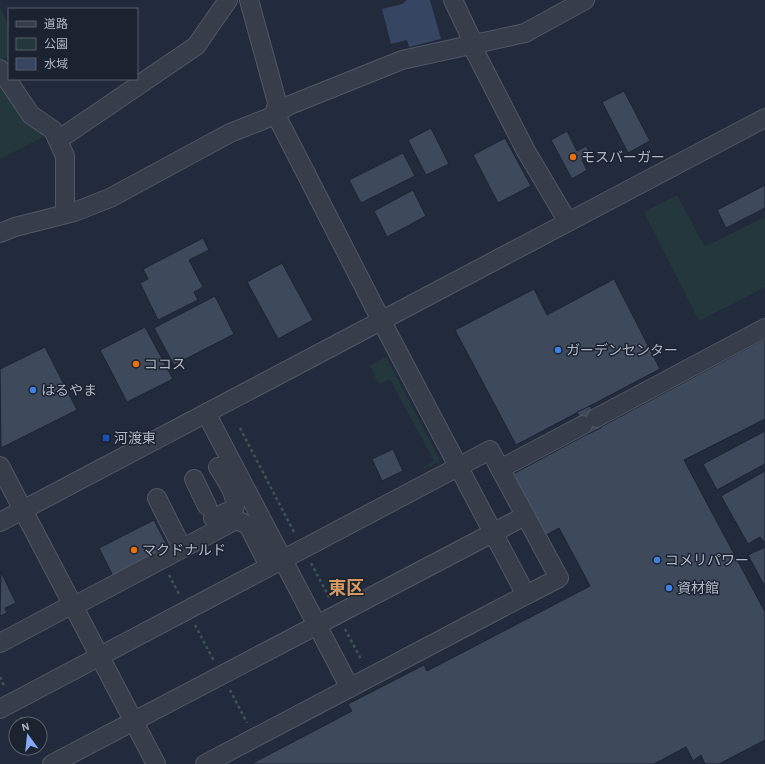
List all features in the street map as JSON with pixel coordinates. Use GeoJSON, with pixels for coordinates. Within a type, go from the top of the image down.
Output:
{"type":"FeatureCollection","features":[{"type":"Feature","properties":{"kind":"street"},"geometry":{"type":"LineString","coordinates":[[58,140],[196,46],[228,0]]}},
{"type":"Feature","properties":{"kind":"street"},"geometry":{"type":"LineString","coordinates":[[249,0],[277,102],[275,113],[457,466],[526,595]]}},
{"type":"Feature","properties":{"kind":"street"},"geometry":{"type":"LineString","coordinates":[[453,0],[471,38],[472,46],[526,151],[568,222]]}},
{"type":"Feature","properties":{"kind":"street"},"geometry":{"type":"LineString","coordinates":[[0,233],[15,227],[65,214],[110,198],[181,158],[230,133],[402,60],[472,46],[525,33],[585,0]]}},
{"type":"Feature","properties":{"kind":"street"},"geometry":{"type":"LineString","coordinates":[[0,69],[31,115],[53,130],[58,140],[65,156],[65,214]]}},
{"type":"Feature","properties":{"kind":"street"},"geometry":{"type":"LineString","coordinates":[[0,522],[765,118]]}},
{"type":"Feature","properties":{"kind":"street"},"geometry":{"type":"LineString","coordinates":[[500,469],[765,328]]}},
{"type":"Feature","properties":{"kind":"street"},"geometry":{"type":"LineString","coordinates":[[206,413],[276,563]]}},
{"type":"Feature","properties":{"kind":"street"},"geometry":{"type":"LineString","coordinates":[[0,709],[457,466],[490,450],[559,578],[205,764]]}},
{"type":"Feature","properties":{"kind":"street"},"geometry":{"type":"LineString","coordinates":[[0,466],[24,509],[156,764]]}},
{"type":"Feature","properties":{"kind":"street"},"geometry":{"type":"LineString","coordinates":[[185,540],[198,526],[234,509],[234,497],[218,467]]}},
{"type":"Feature","properties":{"kind":"street"},"geometry":{"type":"LineString","coordinates":[[194,479],[208,506]]}},
{"type":"Feature","properties":{"kind":"street"},"geometry":{"type":"LineString","coordinates":[[157,498],[185,540]]}},
{"type":"Feature","properties":{"kind":"street"},"geometry":{"type":"LineString","coordinates":[[52,764],[525,516]]}},
{"type":"Feature","properties":{"kind":"street"},"geometry":{"type":"LineString","coordinates":[[0,643],[73,605],[185,540],[232,521],[239,520],[248,525],[276,563],[317,625],[350,688]]}},
{"type":"Feature","properties":{"kind":"path"},"geometry":{"type":"LineString","coordinates":[[166,571],[255,738]]}},
{"type":"Feature","properties":{"kind":"green space"},"geometry":{"type":"Polygon","coordinates":[[[0,7],[8,25],[8,57],[0,61],[0,7]]]}},
{"type":"Feature","properties":{"kind":"green space"},"geometry":{"type":"Polygon","coordinates":[[[0,79],[49,134],[0,159],[0,79]]]}},
{"type":"Feature","properties":{"kind":"green space"},"geometry":{"type":"Polygon","coordinates":[[[677,195],[705,247],[765,217],[765,287],[699,321],[644,212],[677,195]]]}},
{"type":"Feature","properties":{"kind":"green space"},"geometry":{"type":"Polygon","coordinates":[[[386,357],[439,458],[439,462],[424,469],[424,467],[434,461],[390,379],[381,383],[377,381],[370,366],[386,357]]]}},
{"type":"Feature","properties":{"kind":"water"},"geometry":{"type":"Polygon","coordinates":[[[407,0],[430,0],[441,39],[409,47],[407,40],[391,44],[382,9],[402,4],[407,0]]]}},
{"type":"Feature","properties":{"kind":"building"},"geometry":{"type":"Polygon","coordinates":[[[624,91],[650,141],[628,153],[602,102],[624,91]]]}},
{"type":"Feature","properties":{"kind":"building"},"geometry":{"type":"Polygon","coordinates":[[[431,128],[449,164],[426,175],[408,140],[431,128]]]}},
{"type":"Feature","properties":{"kind":"building","name":"モスバーガー"},"geometry":{"type":"Polygon","coordinates":[[[567,131],[577,151],[586,146],[591,155],[582,160],[587,170],[572,179],[551,140],[567,131]]]}},
{"type":"Feature","properties":{"kind":"building"},"geometry":{"type":"Polygon","coordinates":[[[505,138],[531,186],[498,203],[473,155],[505,138]]]}},
{"type":"Feature","properties":{"kind":"building"},"geometry":{"type":"Polygon","coordinates":[[[403,153],[415,176],[361,203],[349,180],[403,153]]]}},
{"type":"Feature","properties":{"kind":"building"},"geometry":{"type":"Polygon","coordinates":[[[765,185],[765,208],[726,228],[717,210],[765,185]]]}},
{"type":"Feature","properties":{"kind":"building"},"geometry":{"type":"Polygon","coordinates":[[[413,190],[426,216],[387,237],[374,211],[413,190]]]}},
{"type":"Feature","properties":{"kind":"building"},"geometry":{"type":"Polygon","coordinates":[[[203,238],[209,250],[189,260],[203,287],[194,292],[198,300],[158,320],[140,283],[148,279],[143,269],[203,238]]]}},
{"type":"Feature","properties":{"kind":"building"},"geometry":{"type":"Polygon","coordinates":[[[282,263],[313,320],[278,339],[247,282],[282,263]]]}},
{"type":"Feature","properties":{"kind":"building","name":"ガーデンセンター"},"geometry":{"type":"Polygon","coordinates":[[[614,279],[660,369],[516,445],[455,330],[534,289],[547,315],[614,279]]]}},
{"type":"Feature","properties":{"kind":"building"},"geometry":{"type":"Polygon","coordinates":[[[215,296],[234,334],[174,365],[154,328],[215,296]]]}},
{"type":"Feature","properties":{"kind":"building","name":"ココス"},"geometry":{"type":"Polygon","coordinates":[[[145,327],[173,379],[127,402],[100,350],[145,327]]]}},
{"type":"Feature","properties":{"kind":"building","name":"コメリパワー"},"geometry":{"type":"Polygon","coordinates":[[[765,339],[765,419],[684,460],[765,612],[765,740],[719,764],[705,764],[701,755],[693,761],[686,747],[654,764],[251,764],[352,711],[348,704],[424,665],[427,671],[590,586],[559,528],[546,535],[513,474],[765,339]]]}},
{"type":"Feature","properties":{"kind":"building","name":"はるやま"},"geometry":{"type":"Polygon","coordinates":[[[45,347],[77,410],[1,448],[0,369],[45,347]]]}},
{"type":"Feature","properties":{"kind":"building"},"geometry":{"type":"Polygon","coordinates":[[[590,406],[601,428],[588,434],[577,412],[590,406]]]}},
{"type":"Feature","properties":{"kind":"building"},"geometry":{"type":"Polygon","coordinates":[[[765,431],[765,464],[717,490],[703,464],[765,431]]]}},
{"type":"Feature","properties":{"kind":"building"},"geometry":{"type":"Polygon","coordinates":[[[393,449],[403,471],[382,481],[372,459],[393,449]]]}},
{"type":"Feature","properties":{"kind":"building"},"geometry":{"type":"Polygon","coordinates":[[[765,471],[765,543],[760,537],[748,544],[721,496],[765,471]]]}},
{"type":"Feature","properties":{"kind":"building","name":"マクドナルド"},"geometry":{"type":"Polygon","coordinates":[[[154,520],[170,551],[115,580],[99,548],[154,520]]]}},
{"type":"Feature","properties":{"kind":"building"},"geometry":{"type":"Polygon","coordinates":[[[765,547],[765,587],[748,555],[765,547]]]}},
{"type":"Feature","properties":{"kind":"building"},"geometry":{"type":"Polygon","coordinates":[[[1,572],[16,603],[5,608],[7,613],[0,616],[1,572]]]}},
{"type":"Feature","properties":{"kind":"place","name":"モスバーガー"},"geometry":{"type":"Point","coordinates":[573,157]}},
{"type":"Feature","properties":{"kind":"place","name":"ガーデンセンター"},"geometry":{"type":"Point","coordinates":[558,350]}},
{"type":"Feature","properties":{"kind":"place","name":"ココス"},"geometry":{"type":"Point","coordinates":[136,364]}},
{"type":"Feature","properties":{"kind":"place","name":"はるやま"},"geometry":{"type":"Point","coordinates":[33,390]}},
{"type":"Feature","properties":{"kind":"place","name":"河渡東"},"geometry":{"type":"Point","coordinates":[106,438]}},
{"type":"Feature","properties":{"kind":"place","name":"マクドナルド"},"geometry":{"type":"Point","coordinates":[134,550]}},
{"type":"Feature","properties":{"kind":"place","name":"コメリパワー"},"geometry":{"type":"Point","coordinates":[657,560]}},
{"type":"Feature","properties":{"kind":"place","name":"資材館"},"geometry":{"type":"Point","coordinates":[669,588]}},
{"type":"Feature","properties":{"kind":"district","name":"東区"},"geometry":{"type":"Point","coordinates":[346,588]}}]}
